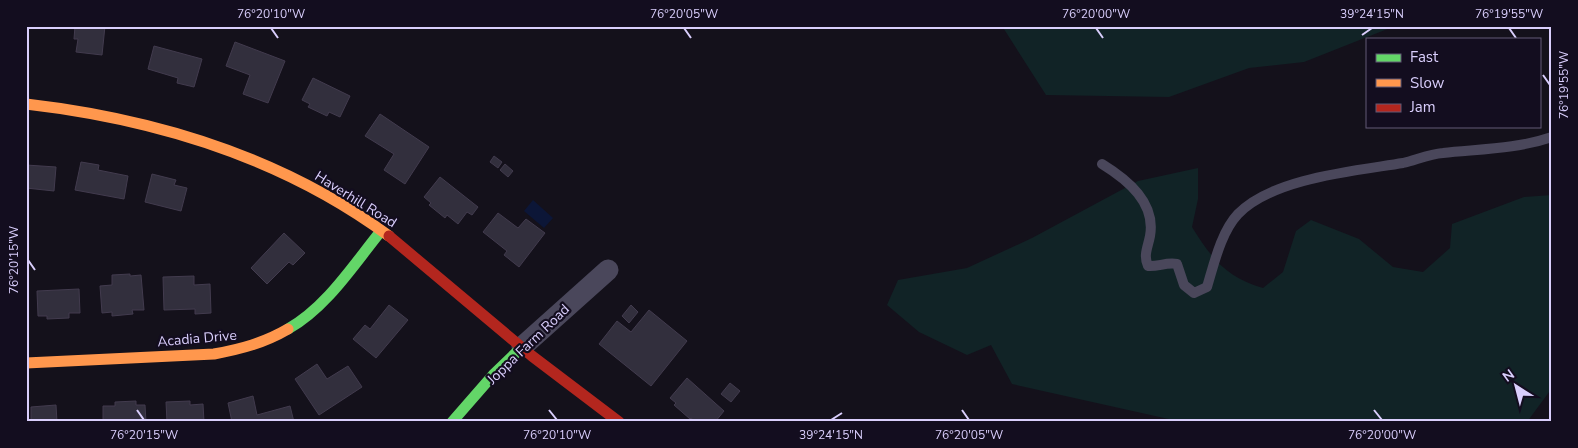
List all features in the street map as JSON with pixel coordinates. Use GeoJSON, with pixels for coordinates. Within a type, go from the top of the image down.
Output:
{"type":"FeatureCollection","features":[{"type":"Feature","properties":{"kind":"street","name":"Haverhill Road"},"geometry":{"type":"LineString","coordinates":[[26,104],[76,110],[143,123],[234,151],[311,188],[381,230],[522,347],[620,422]]}},
{"type":"Feature","properties":{"kind":"street","name":"Acadia Drive"},"geometry":{"type":"LineString","coordinates":[[26,363],[214,354],[236,352],[259,346],[298,325],[319,307],[381,230]]}},
{"type":"Feature","properties":{"kind":"street","name":"Joppa Farm Road"},"geometry":{"type":"LineString","coordinates":[[452,422],[493,375],[608,270]]}},
{"type":"Feature","properties":{"kind":"lane"},"geometry":{"type":"LineString","coordinates":[[1102,164],[1118,174],[1147,205],[1152,222],[1144,258],[1148,266],[1157,267],[1169,263],[1177,264],[1184,285],[1194,293],[1207,287],[1227,231],[1238,214],[1278,188],[1440,153],[1530,145],[1552,137]]}},
{"type":"Feature","properties":{"kind":"shaded area"},"geometry":{"type":"Polygon","coordinates":[[[1002,26],[1395,26],[1304,62],[1249,68],[1169,97],[1046,95],[1002,26]]]}},
{"type":"Feature","properties":{"kind":"shaded area"},"geometry":{"type":"Polygon","coordinates":[[[1198,168],[1198,199],[1192,227],[1206,248],[1221,265],[1239,279],[1263,288],[1283,272],[1296,231],[1311,220],[1359,239],[1393,267],[1423,272],[1450,248],[1452,224],[1524,197],[1552,195],[1552,307],[1550,310],[1552,312],[1552,388],[1527,422],[1182,422],[1012,384],[991,345],[967,355],[919,332],[887,305],[898,280],[967,268],[1032,238],[1138,181],[1198,168]]]}},
{"type":"Feature","properties":{"kind":"water"},"geometry":{"type":"Polygon","coordinates":[[[533,200],[553,218],[544,228],[524,211],[533,200]]]}},
{"type":"Feature","properties":{"kind":"building"},"geometry":{"type":"Polygon","coordinates":[[[75,26],[105,26],[102,55],[76,52],[78,39],[74,39],[75,26]]]}},
{"type":"Feature","properties":{"kind":"building"},"geometry":{"type":"Polygon","coordinates":[[[235,42],[285,61],[268,103],[243,94],[250,75],[226,66],[235,42]]]}},
{"type":"Feature","properties":{"kind":"building"},"geometry":{"type":"Polygon","coordinates":[[[154,46],[202,59],[194,87],[177,83],[178,78],[148,69],[154,46]]]}},
{"type":"Feature","properties":{"kind":"building"},"geometry":{"type":"Polygon","coordinates":[[[313,78],[350,96],[340,117],[329,112],[327,116],[308,107],[310,104],[302,100],[313,78]]]}},
{"type":"Feature","properties":{"kind":"building"},"geometry":{"type":"Polygon","coordinates":[[[380,114],[429,147],[405,184],[384,170],[394,154],[365,136],[380,114]]]}},
{"type":"Feature","properties":{"kind":"building"},"geometry":{"type":"Polygon","coordinates":[[[494,156],[502,162],[498,168],[490,162],[494,156]]]}},
{"type":"Feature","properties":{"kind":"building"},"geometry":{"type":"Polygon","coordinates":[[[81,162],[99,165],[98,170],[128,176],[124,199],[75,190],[81,162]]]}},
{"type":"Feature","properties":{"kind":"building"},"geometry":{"type":"Polygon","coordinates":[[[505,164],[513,171],[508,177],[500,170],[505,164]]]}},
{"type":"Feature","properties":{"kind":"building"},"geometry":{"type":"Polygon","coordinates":[[[26,165],[56,167],[54,191],[26,188],[26,165]]]}},
{"type":"Feature","properties":{"kind":"building"},"geometry":{"type":"Polygon","coordinates":[[[152,174],[176,180],[174,185],[187,188],[181,211],[145,202],[152,174]]]}},
{"type":"Feature","properties":{"kind":"building"},"geometry":{"type":"Polygon","coordinates":[[[440,177],[478,207],[472,215],[467,212],[458,224],[447,215],[445,218],[429,205],[431,203],[424,197],[440,177]]]}},
{"type":"Feature","properties":{"kind":"building"},"geometry":{"type":"Polygon","coordinates":[[[498,213],[518,228],[526,219],[545,233],[519,267],[504,255],[507,251],[483,232],[498,213]]]}},
{"type":"Feature","properties":{"kind":"building"},"geometry":{"type":"Polygon","coordinates":[[[284,233],[305,253],[293,265],[289,262],[267,284],[251,268],[284,233]]]}},
{"type":"Feature","properties":{"kind":"building"},"geometry":{"type":"Polygon","coordinates":[[[130,274],[130,276],[141,275],[144,310],[132,310],[133,314],[112,316],[112,312],[102,313],[100,286],[112,285],[112,275],[130,274]]]}},
{"type":"Feature","properties":{"kind":"building"},"geometry":{"type":"Polygon","coordinates":[[[194,276],[194,285],[210,284],[211,313],[195,314],[195,309],[164,310],[163,277],[194,276]]]}},
{"type":"Feature","properties":{"kind":"building"},"geometry":{"type":"Polygon","coordinates":[[[79,289],[80,313],[69,313],[69,318],[47,319],[47,316],[38,316],[37,291],[79,289]]]}},
{"type":"Feature","properties":{"kind":"building"},"geometry":{"type":"Polygon","coordinates":[[[389,305],[408,320],[376,358],[353,339],[365,325],[370,329],[389,305]]]}},
{"type":"Feature","properties":{"kind":"building"},"geometry":{"type":"Polygon","coordinates":[[[631,305],[638,312],[629,323],[622,316],[631,305]]]}},
{"type":"Feature","properties":{"kind":"building"},"geometry":{"type":"Polygon","coordinates":[[[649,310],[687,341],[651,386],[599,344],[617,321],[631,332],[649,310]]]}},
{"type":"Feature","properties":{"kind":"building"},"geometry":{"type":"Polygon","coordinates":[[[317,364],[327,379],[348,366],[362,387],[319,415],[295,379],[317,364]]]}},
{"type":"Feature","properties":{"kind":"building"},"geometry":{"type":"Polygon","coordinates":[[[687,378],[724,411],[715,422],[696,422],[674,405],[676,403],[670,398],[687,378]]]}},
{"type":"Feature","properties":{"kind":"building"},"geometry":{"type":"Polygon","coordinates":[[[730,383],[740,391],[731,402],[721,394],[730,383]]]}},
{"type":"Feature","properties":{"kind":"building"},"geometry":{"type":"Polygon","coordinates":[[[253,396],[257,415],[290,406],[294,422],[232,422],[228,403],[253,396]]]}},
{"type":"Feature","properties":{"kind":"building"},"geometry":{"type":"Polygon","coordinates":[[[136,401],[136,405],[145,405],[146,422],[103,422],[103,406],[115,406],[115,402],[136,401]]]}},
{"type":"Feature","properties":{"kind":"building"},"geometry":{"type":"Polygon","coordinates":[[[190,401],[190,405],[203,404],[204,422],[167,422],[166,402],[190,401]]]}},
{"type":"Feature","properties":{"kind":"building"},"geometry":{"type":"Polygon","coordinates":[[[56,405],[57,422],[31,422],[31,407],[56,405]]]}},
{"type":"Feature","properties":{"kind":"traffic: fast"},"geometry":{"type":"LineString","coordinates":[[288,329],[302,320],[327,297],[381,231]]}},
{"type":"Feature","properties":{"kind":"traffic: fast"},"geometry":{"type":"LineString","coordinates":[[452,422],[493,375],[522,347]]}},
{"type":"Feature","properties":{"kind":"traffic: slow"},"geometry":{"type":"LineString","coordinates":[[26,104],[123,120],[216,146],[261,163],[305,184],[348,208],[389,236]]}},
{"type":"Feature","properties":{"kind":"traffic: slow"},"geometry":{"type":"LineString","coordinates":[[26,363],[214,354],[252,345],[288,329]]}},
{"type":"Feature","properties":{"kind":"traffic: jam"},"geometry":{"type":"LineString","coordinates":[[389,236],[532,356],[619,422]]}}]}
